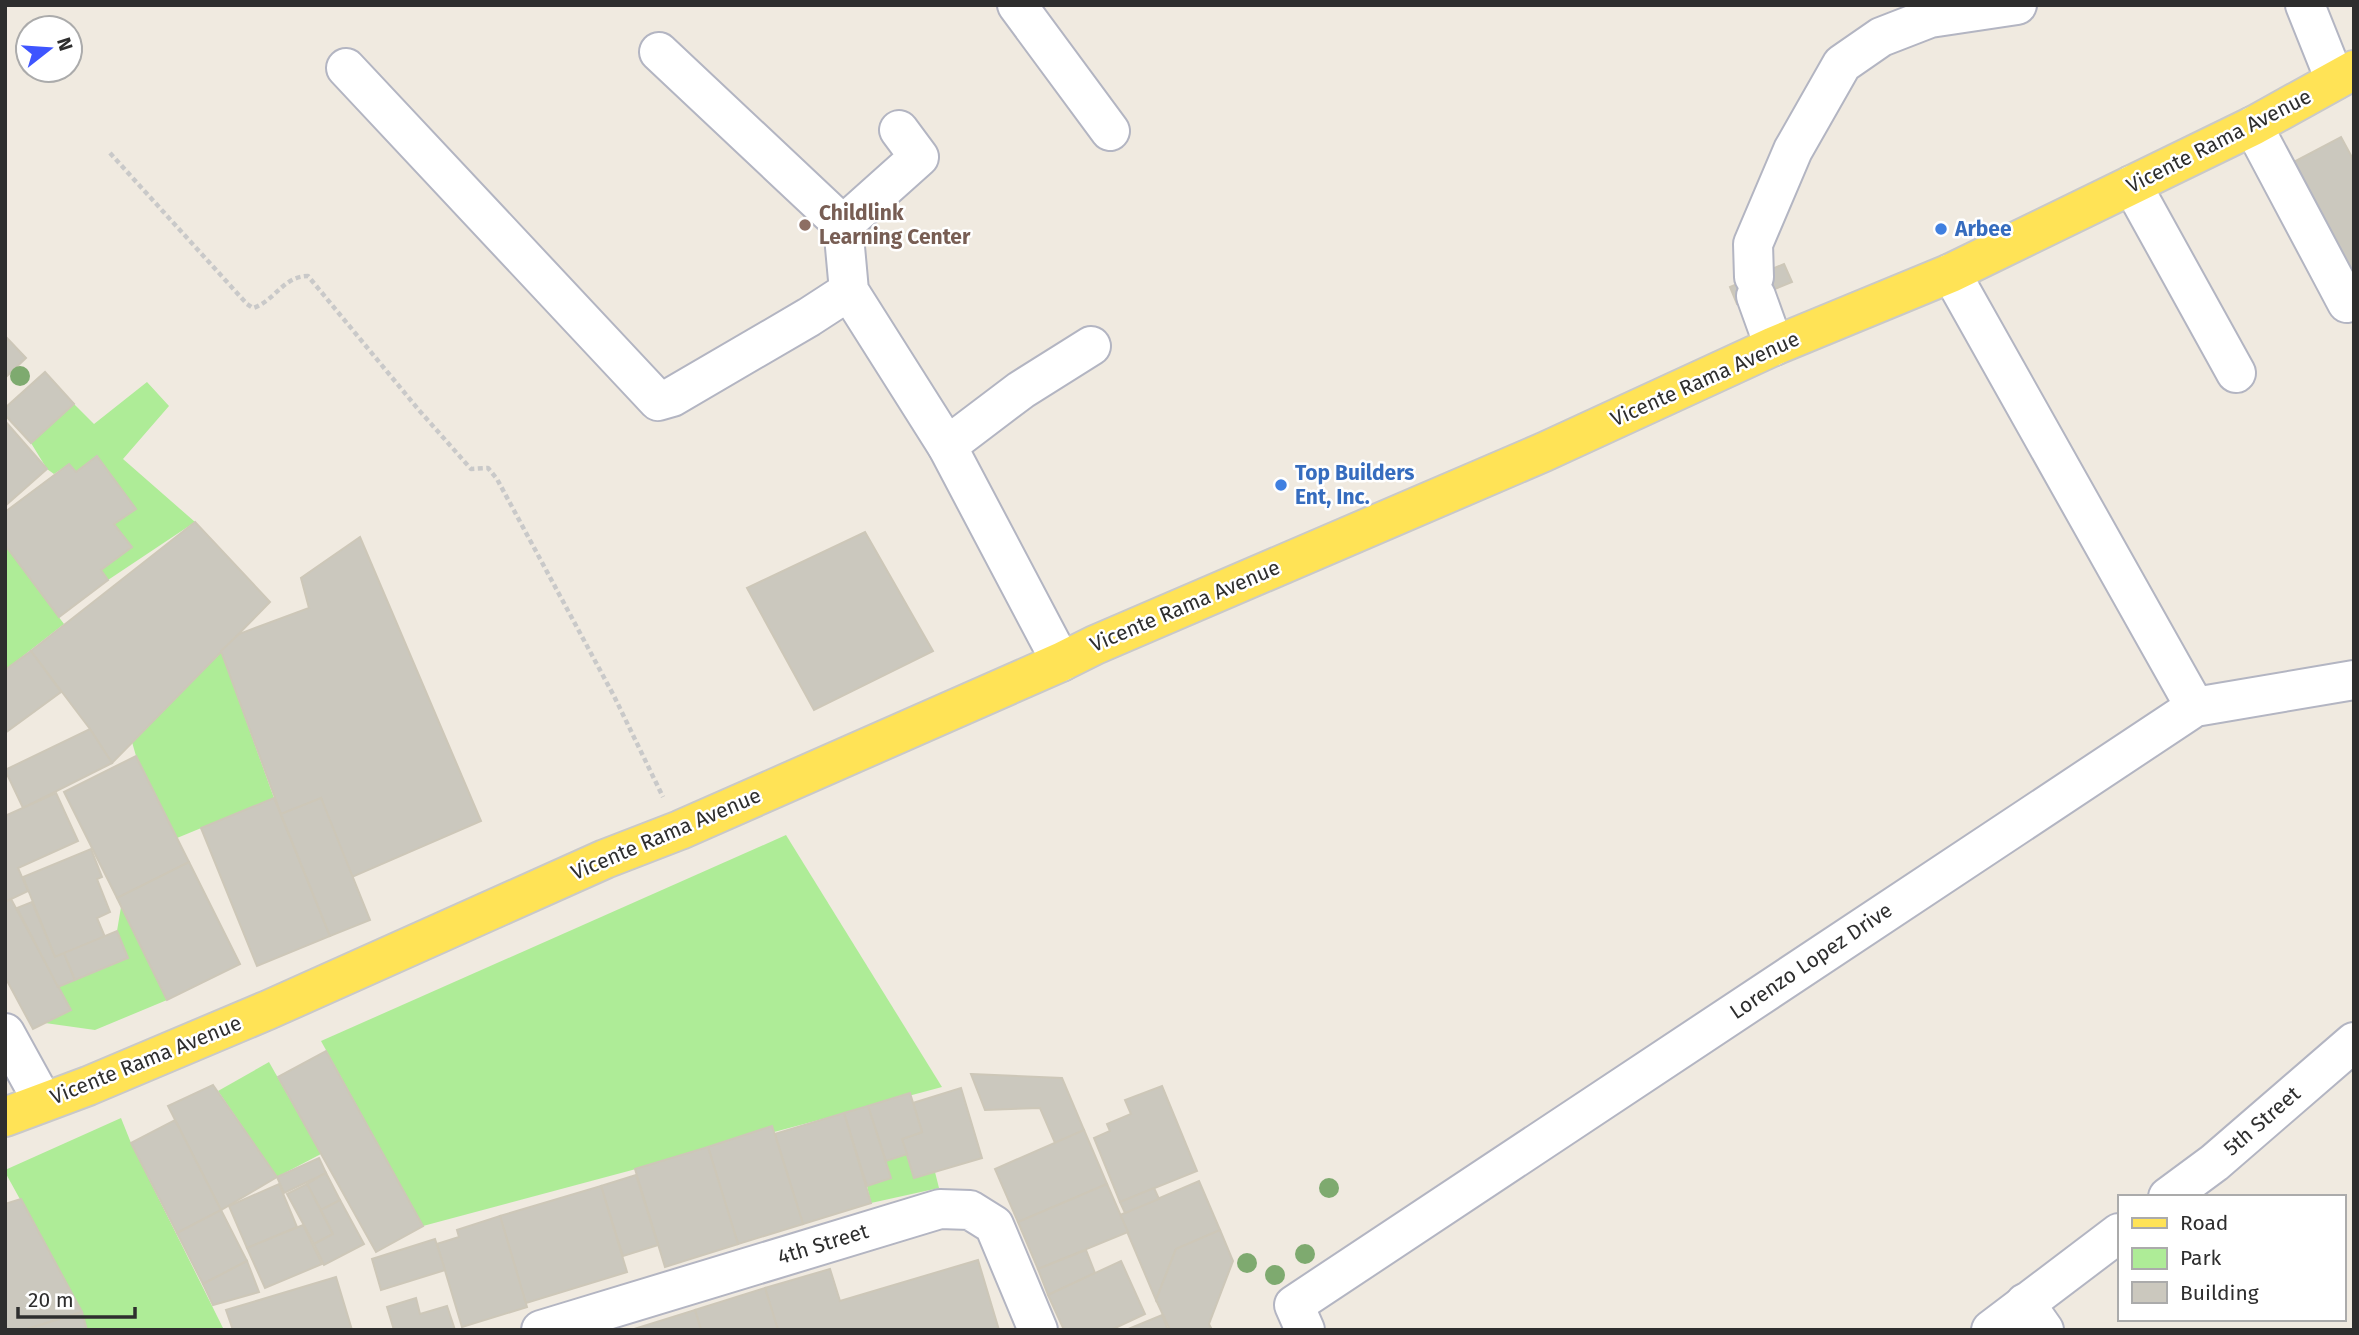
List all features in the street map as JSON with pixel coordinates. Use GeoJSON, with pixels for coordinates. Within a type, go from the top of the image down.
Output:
{"type":"FeatureCollection","features":[{"type":"Feature","properties":{"kind":"main road","name":"Vicente Rama Avenue"},"geometry":{"type":"LineString","coordinates":[[5,1117],[88,1086],[256,1015],[605,859],[680,830],[1095,645],[1544,452],[1774,346],[1951,273],[2253,126],[2345,75]]}},
{"type":"Feature","properties":{"kind":"street"},"geometry":{"type":"LineString","coordinates":[[1017,5],[1111,131]]}},
{"type":"Feature","properties":{"kind":"street"},"geometry":{"type":"LineString","coordinates":[[1774,346],[1755,287],[1753,244],[1793,150],[1842,64],[1881,37],[1930,18],[2017,5]]}},
{"type":"Feature","properties":{"kind":"street"},"geometry":{"type":"LineString","coordinates":[[2305,5],[2345,75]]}},
{"type":"Feature","properties":{"kind":"street"},"geometry":{"type":"LineString","coordinates":[[659,52],[843,225],[849,291],[947,446],[1061,662]]}},
{"type":"Feature","properties":{"kind":"street"},"geometry":{"type":"LineString","coordinates":[[346,68],[657,401],[684,390],[849,291]]}},
{"type":"Feature","properties":{"kind":"street"},"geometry":{"type":"LineString","coordinates":[[2253,126],[2347,303]]}},
{"type":"Feature","properties":{"kind":"street"},"geometry":{"type":"LineString","coordinates":[[843,225],[919,157],[899,130]]}},
{"type":"Feature","properties":{"kind":"street"},"geometry":{"type":"LineString","coordinates":[[2132,185],[2236,373]]}},
{"type":"Feature","properties":{"kind":"street"},"geometry":{"type":"LineString","coordinates":[[1951,273],[2195,707]]}},
{"type":"Feature","properties":{"kind":"street"},"geometry":{"type":"LineString","coordinates":[[947,446],[1021,390],[1091,346]]}},
{"type":"Feature","properties":{"kind":"street","name":"Lorenzo Lopez Drive"},"geometry":{"type":"LineString","coordinates":[[1300,1318],[2195,707],[2354,680]]}},
{"type":"Feature","properties":{"kind":"street"},"geometry":{"type":"LineString","coordinates":[[5,1033],[43,1102]]}},
{"type":"Feature","properties":{"kind":"street","name":"5th Street"},"geometry":{"type":"LineString","coordinates":[[2171,1195],[2214,1163],[2354,1042]]}},
{"type":"Feature","properties":{"kind":"street","name":"4th Street"},"geometry":{"type":"LineString","coordinates":[[541,1330],[940,1209],[970,1210],[994,1225],[1038,1330]]}},
{"type":"Feature","properties":{"kind":"street"},"geometry":{"type":"LineString","coordinates":[[1991,1330],[2034,1316],[2118,1234]]}},
{"type":"Feature","properties":{"kind":"path"},"geometry":{"type":"LineString","coordinates":[[110,153],[253,308],[262,305],[289,280],[308,276],[418,410],[471,469],[488,468],[497,479],[614,696],[680,830]]}},
{"type":"Feature","properties":{"kind":"green space"},"geometry":{"type":"Polygon","coordinates":[[[147,382],[169,406],[123,459],[195,522],[108,580],[101,570],[132,547],[114,524],[135,509],[76,472],[69,464],[54,474],[47,469],[31,443],[74,404],[94,424],[147,382]]]}},
{"type":"Feature","properties":{"kind":"green space"},"geometry":{"type":"Polygon","coordinates":[[[5,545],[64,624],[5,670],[5,545]]]}},
{"type":"Feature","properties":{"kind":"green space"},"geometry":{"type":"Polygon","coordinates":[[[221,651],[274,798],[177,838],[136,756],[132,742],[221,651]]]}},
{"type":"Feature","properties":{"kind":"green space"},"geometry":{"type":"Polygon","coordinates":[[[786,835],[942,1087],[423,1226],[321,1041],[786,835]]]}},
{"type":"Feature","properties":{"kind":"green space"},"geometry":{"type":"Polygon","coordinates":[[[121,907],[167,1000],[95,1030],[45,1023],[58,987],[128,958],[117,931],[121,907]]]}},
{"type":"Feature","properties":{"kind":"green space"},"geometry":{"type":"Polygon","coordinates":[[[269,1062],[321,1154],[277,1177],[218,1091],[269,1062]]]}},
{"type":"Feature","properties":{"kind":"green space"},"geometry":{"type":"Polygon","coordinates":[[[121,1118],[224,1330],[87,1330],[82,1312],[5,1172],[121,1118]]]}},
{"type":"Feature","properties":{"kind":"green space"},"geometry":{"type":"Polygon","coordinates":[[[907,1154],[914,1178],[935,1172],[939,1188],[871,1203],[867,1186],[891,1178],[886,1161],[907,1154]]]}},
{"type":"Feature","properties":{"kind":"building"},"geometry":{"type":"Polygon","coordinates":[[[2341,137],[2354,161],[2354,285],[2290,164],[2341,137]]]}},
{"type":"Feature","properties":{"kind":"building"},"geometry":{"type":"Polygon","coordinates":[[[1784,264],[1792,282],[1737,304],[1730,287],[1784,264]]]}},
{"type":"Feature","properties":{"kind":"building"},"geometry":{"type":"Polygon","coordinates":[[[5,336],[26,358],[5,378],[5,336]]]}},
{"type":"Feature","properties":{"kind":"building"},"geometry":{"type":"Polygon","coordinates":[[[45,372],[74,404],[31,443],[5,415],[5,408],[45,372]]]}},
{"type":"Feature","properties":{"kind":"building"},"geometry":{"type":"Polygon","coordinates":[[[5,421],[47,469],[5,506],[5,421]]]}},
{"type":"Feature","properties":{"kind":"building"},"geometry":{"type":"Polygon","coordinates":[[[97,456],[136,509],[114,524],[132,547],[101,570],[108,580],[59,617],[5,545],[5,512],[69,464],[76,472],[97,456]]]}},
{"type":"Feature","properties":{"kind":"building"},"geometry":{"type":"Polygon","coordinates":[[[195,522],[270,602],[112,763],[31,651],[195,522]]]}},
{"type":"Feature","properties":{"kind":"building"},"geometry":{"type":"Polygon","coordinates":[[[865,532],[933,651],[814,710],[747,588],[865,532]]]}},
{"type":"Feature","properties":{"kind":"building"},"geometry":{"type":"Polygon","coordinates":[[[360,537],[481,821],[352,877],[321,798],[281,814],[221,651],[239,634],[309,608],[301,578],[360,537]]]}},
{"type":"Feature","properties":{"kind":"building"},"geometry":{"type":"Polygon","coordinates":[[[31,651],[61,692],[5,733],[5,670],[31,651]]]}},
{"type":"Feature","properties":{"kind":"building"},"geometry":{"type":"Polygon","coordinates":[[[90,729],[112,763],[23,808],[5,770],[90,729]]]}},
{"type":"Feature","properties":{"kind":"building"},"geometry":{"type":"Polygon","coordinates":[[[136,756],[189,862],[117,898],[64,792],[136,756]]]}},
{"type":"Feature","properties":{"kind":"building"},"geometry":{"type":"Polygon","coordinates":[[[56,793],[78,841],[18,868],[28,891],[5,902],[5,816],[56,793]]]}},
{"type":"Feature","properties":{"kind":"building"},"geometry":{"type":"Polygon","coordinates":[[[274,798],[330,936],[257,966],[201,828],[274,798]]]}},
{"type":"Feature","properties":{"kind":"building"},"geometry":{"type":"Polygon","coordinates":[[[321,798],[370,920],[330,936],[281,814],[321,798]]]}},
{"type":"Feature","properties":{"kind":"building"},"geometry":{"type":"Polygon","coordinates":[[[91,849],[102,877],[97,879],[110,912],[97,918],[105,937],[55,957],[23,877],[91,849]]]}},
{"type":"Feature","properties":{"kind":"building"},"geometry":{"type":"Polygon","coordinates":[[[189,862],[240,964],[167,1000],[117,898],[189,862]]]}},
{"type":"Feature","properties":{"kind":"building"},"geometry":{"type":"Polygon","coordinates":[[[11,899],[71,1010],[33,1029],[5,977],[5,902],[11,899]]]}},
{"type":"Feature","properties":{"kind":"building"},"geometry":{"type":"Polygon","coordinates":[[[32,902],[55,957],[64,953],[75,980],[58,987],[17,908],[32,902]]]}},
{"type":"Feature","properties":{"kind":"building"},"geometry":{"type":"Polygon","coordinates":[[[117,931],[128,958],[75,980],[64,953],[117,931]]]}},
{"type":"Feature","properties":{"kind":"building"},"geometry":{"type":"Polygon","coordinates":[[[326,1051],[423,1226],[376,1252],[278,1077],[326,1051]]]}},
{"type":"Feature","properties":{"kind":"building"},"geometry":{"type":"Polygon","coordinates":[[[971,1074],[1062,1078],[1084,1130],[1055,1143],[1040,1108],[985,1110],[971,1074]]]}},
{"type":"Feature","properties":{"kind":"building"},"geometry":{"type":"Polygon","coordinates":[[[213,1085],[277,1177],[221,1210],[168,1106],[213,1085]]]}},
{"type":"Feature","properties":{"kind":"building"},"geometry":{"type":"Polygon","coordinates":[[[1162,1086],[1197,1171],[1120,1202],[1094,1138],[1110,1131],[1107,1124],[1131,1114],[1125,1100],[1162,1086]]]}},
{"type":"Feature","properties":{"kind":"building"},"geometry":{"type":"Polygon","coordinates":[[[961,1088],[982,1158],[914,1178],[902,1139],[922,1132],[913,1103],[961,1088]]]}},
{"type":"Feature","properties":{"kind":"building"},"geometry":{"type":"Polygon","coordinates":[[[910,1093],[922,1132],[902,1139],[907,1154],[886,1161],[868,1106],[910,1093]]]}},
{"type":"Feature","properties":{"kind":"building"},"geometry":{"type":"Polygon","coordinates":[[[868,1106],[891,1178],[867,1186],[844,1113],[868,1106]]]}},
{"type":"Feature","properties":{"kind":"building"},"geometry":{"type":"Polygon","coordinates":[[[844,1113],[871,1203],[803,1224],[775,1134],[844,1113]]]}},
{"type":"Feature","properties":{"kind":"building"},"geometry":{"type":"Polygon","coordinates":[[[175,1120],[221,1210],[177,1233],[131,1143],[175,1120]]]}},
{"type":"Feature","properties":{"kind":"building"},"geometry":{"type":"Polygon","coordinates":[[[772,1126],[803,1224],[738,1244],[708,1147],[772,1126]]]}},
{"type":"Feature","properties":{"kind":"building"},"geometry":{"type":"Polygon","coordinates":[[[1084,1130],[1107,1184],[1018,1222],[995,1169],[1084,1130]]]}},
{"type":"Feature","properties":{"kind":"building"},"geometry":{"type":"Polygon","coordinates":[[[708,1147],[738,1244],[665,1267],[635,1169],[708,1147]]]}},
{"type":"Feature","properties":{"kind":"building"},"geometry":{"type":"Polygon","coordinates":[[[319,1158],[326,1173],[284,1193],[277,1177],[319,1158]]]}},
{"type":"Feature","properties":{"kind":"building"},"geometry":{"type":"Polygon","coordinates":[[[326,1173],[340,1200],[321,1210],[307,1184],[326,1173]]]}},
{"type":"Feature","properties":{"kind":"building"},"geometry":{"type":"Polygon","coordinates":[[[636,1175],[658,1245],[623,1256],[601,1186],[636,1175]]]}},
{"type":"Feature","properties":{"kind":"building"},"geometry":{"type":"Polygon","coordinates":[[[1199,1181],[1220,1230],[1176,1249],[1156,1300],[1120,1215],[1199,1181]]]}},
{"type":"Feature","properties":{"kind":"building"},"geometry":{"type":"Polygon","coordinates":[[[279,1184],[297,1227],[247,1248],[229,1206],[279,1184]]]}},
{"type":"Feature","properties":{"kind":"building"},"geometry":{"type":"Polygon","coordinates":[[[307,1184],[333,1234],[314,1244],[287,1194],[307,1184]]]}},
{"type":"Feature","properties":{"kind":"building"},"geometry":{"type":"Polygon","coordinates":[[[1107,1184],[1128,1232],[1038,1269],[1018,1222],[1107,1184]]]}},
{"type":"Feature","properties":{"kind":"building"},"geometry":{"type":"Polygon","coordinates":[[[601,1186],[627,1272],[526,1303],[500,1216],[601,1186]]]}},
{"type":"Feature","properties":{"kind":"building"},"geometry":{"type":"Polygon","coordinates":[[[1154,1188],[1159,1199],[1125,1213],[1120,1202],[1154,1188]]]}},
{"type":"Feature","properties":{"kind":"building"},"geometry":{"type":"Polygon","coordinates":[[[21,1199],[82,1312],[24,1330],[5,1330],[5,1204],[21,1199]]]}},
{"type":"Feature","properties":{"kind":"building"},"geometry":{"type":"Polygon","coordinates":[[[340,1200],[364,1244],[324,1265],[314,1244],[333,1234],[321,1210],[340,1200]]]}},
{"type":"Feature","properties":{"kind":"building"},"geometry":{"type":"Polygon","coordinates":[[[221,1210],[247,1261],[203,1284],[177,1233],[221,1210]]]}},
{"type":"Feature","properties":{"kind":"building"},"geometry":{"type":"Polygon","coordinates":[[[500,1216],[527,1307],[462,1327],[437,1244],[459,1237],[457,1230],[500,1216]]]}},
{"type":"Feature","properties":{"kind":"building"},"geometry":{"type":"Polygon","coordinates":[[[303,1225],[322,1264],[265,1288],[247,1248],[303,1225]]]}},
{"type":"Feature","properties":{"kind":"building"},"geometry":{"type":"Polygon","coordinates":[[[1220,1230],[1233,1261],[1209,1324],[1212,1330],[1170,1330],[1156,1300],[1176,1249],[1220,1230]]]}},
{"type":"Feature","properties":{"kind":"building"},"geometry":{"type":"Polygon","coordinates":[[[435,1239],[445,1270],[381,1290],[372,1259],[435,1239]]]}},
{"type":"Feature","properties":{"kind":"building"},"geometry":{"type":"Polygon","coordinates":[[[1086,1250],[1095,1273],[1048,1295],[1038,1269],[1086,1250]]]}},
{"type":"Feature","properties":{"kind":"building"},"geometry":{"type":"Polygon","coordinates":[[[978,1260],[999,1330],[778,1330],[765,1288],[830,1269],[840,1301],[978,1260]]]}},
{"type":"Feature","properties":{"kind":"building"},"geometry":{"type":"Polygon","coordinates":[[[247,1261],[259,1292],[213,1305],[203,1284],[247,1261]]]}},
{"type":"Feature","properties":{"kind":"building"},"geometry":{"type":"Polygon","coordinates":[[[1121,1261],[1145,1314],[1111,1330],[1064,1330],[1048,1295],[1121,1261]]]}},
{"type":"Feature","properties":{"kind":"building"},"geometry":{"type":"Polygon","coordinates":[[[336,1277],[352,1330],[233,1330],[226,1310],[336,1277]]]}},
{"type":"Feature","properties":{"kind":"building"},"geometry":{"type":"Polygon","coordinates":[[[765,1288],[778,1330],[701,1330],[695,1310],[765,1288]]]}},
{"type":"Feature","properties":{"kind":"building"},"geometry":{"type":"Polygon","coordinates":[[[416,1298],[420,1314],[447,1306],[455,1330],[394,1330],[387,1307],[416,1298]]]}},
{"type":"Feature","properties":{"kind":"building"},"geometry":{"type":"Polygon","coordinates":[[[695,1310],[701,1330],[631,1330],[695,1310]]]}},
{"type":"Feature","properties":{"kind":"building"},"geometry":{"type":"Polygon","coordinates":[[[82,1312],[87,1330],[24,1330],[82,1312]]]}},
{"type":"Feature","properties":{"kind":"building"},"geometry":{"type":"Polygon","coordinates":[[[1162,1315],[1168,1330],[1126,1330],[1162,1315]]]}},
{"type":"Feature","properties":{"kind":"place","name":"Childlink Learning Center"},"geometry":{"type":"Point","coordinates":[805,225]}},
{"type":"Feature","properties":{"kind":"place","name":"Arbee"},"geometry":{"type":"Point","coordinates":[1941,229]}},
{"type":"Feature","properties":{"kind":"place","name":"Top Builders Ent, Inc."},"geometry":{"type":"Point","coordinates":[1281,485]}}]}
